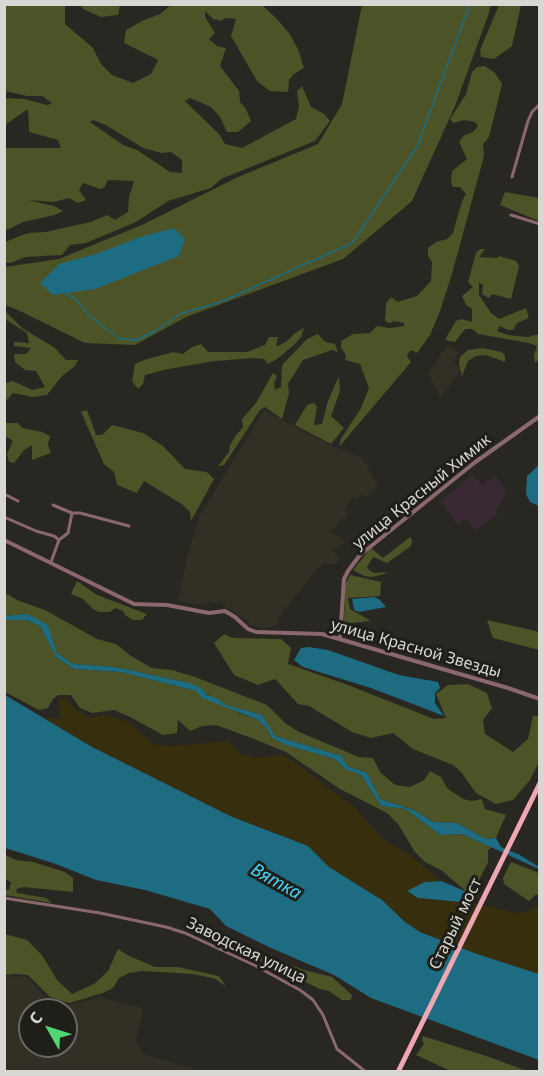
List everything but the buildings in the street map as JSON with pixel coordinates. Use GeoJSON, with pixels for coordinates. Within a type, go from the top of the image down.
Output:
{"type":"FeatureCollection","features":[{"type":"Feature","properties":{"kind":"main road","name":"Старый мост"},"geometry":{"type":"LineString","coordinates":[[398,1071],[540,783]]}},
{"type":"Feature","properties":{"kind":"street"},"geometry":{"type":"LineString","coordinates":[[512,177],[528,121],[534,109],[540,104]]}},
{"type":"Feature","properties":{"kind":"street"},"geometry":{"type":"LineString","coordinates":[[511,214],[540,224]]}},
{"type":"Feature","properties":{"kind":"street","name":"улица Красный Химик"},"geometry":{"type":"LineString","coordinates":[[340,639],[344,579],[357,559],[371,544],[474,463],[540,416]]}},
{"type":"Feature","properties":{"kind":"street"},"geometry":{"type":"LineString","coordinates":[[4,494],[18,501]]}},
{"type":"Feature","properties":{"kind":"street"},"geometry":{"type":"LineString","coordinates":[[52,505],[72,513],[129,526]]}},
{"type":"Feature","properties":{"kind":"street"},"geometry":{"type":"LineString","coordinates":[[51,562],[59,540],[68,533],[72,513]]}},
{"type":"Feature","properties":{"kind":"street"},"geometry":{"type":"LineString","coordinates":[[4,517],[36,531],[50,534],[59,540]]}},
{"type":"Feature","properties":{"kind":"street","name":"улица Красной Звезды"},"geometry":{"type":"LineString","coordinates":[[4,540],[134,604],[166,605],[209,613],[223,611],[256,632],[322,634],[540,699]]}},
{"type":"Feature","properties":{"kind":"street","name":"Заводская улица"},"geometry":{"type":"LineString","coordinates":[[4,898],[166,927],[186,933],[254,965],[300,990],[313,1000],[323,1015],[334,1046],[365,1071]]}},
{"type":"Feature","properties":{"kind":"shaded area"},"geometry":{"type":"Polygon","coordinates":[[[448,344],[458,352],[453,362],[461,369],[441,397],[428,374],[448,344]]]}},
{"type":"Feature","properties":{"kind":"shaded area"},"geometry":{"type":"Polygon","coordinates":[[[264,410],[332,446],[361,457],[371,472],[373,480],[379,485],[366,497],[362,494],[357,498],[351,498],[345,509],[348,515],[343,520],[341,518],[335,529],[332,528],[331,532],[345,543],[331,550],[340,559],[335,564],[323,564],[316,570],[278,618],[276,625],[264,629],[256,627],[218,601],[216,604],[209,601],[205,606],[178,601],[188,554],[200,516],[264,410]]]}},
{"type":"Feature","properties":{"kind":"shaded area"},"geometry":{"type":"Polygon","coordinates":[[[472,475],[482,485],[495,476],[507,492],[496,510],[497,514],[475,531],[466,519],[458,525],[440,501],[472,475]]]}},
{"type":"Feature","properties":{"kind":"shaded area"},"geometry":{"type":"Polygon","coordinates":[[[10,976],[27,977],[46,998],[18,998],[18,1058],[78,1058],[78,1003],[100,997],[143,1008],[136,1041],[143,1054],[200,1071],[5,1071],[5,977],[10,976]]]}},
{"type":"Feature","properties":{"kind":"green space"},"geometry":{"type":"Polygon","coordinates":[[[5,4],[65,5],[65,24],[93,48],[101,64],[112,75],[133,83],[151,74],[158,60],[124,43],[126,30],[160,14],[171,5],[265,5],[264,7],[289,33],[298,49],[304,68],[289,80],[288,92],[270,91],[257,81],[231,36],[236,19],[225,18],[221,21],[213,19],[205,11],[205,17],[215,33],[209,39],[217,46],[226,48],[220,66],[239,91],[240,102],[251,121],[238,132],[227,132],[220,117],[211,107],[190,98],[185,101],[220,135],[225,144],[242,148],[296,119],[299,106],[297,91],[302,86],[311,107],[324,114],[330,121],[315,141],[221,179],[211,188],[168,201],[136,222],[86,243],[70,245],[62,255],[25,257],[5,263],[5,242],[28,233],[45,232],[91,222],[107,215],[115,220],[128,212],[129,197],[134,181],[108,180],[104,188],[100,189],[83,183],[79,190],[86,200],[78,203],[69,198],[53,202],[28,200],[54,206],[63,211],[23,222],[5,231],[5,148],[61,148],[58,140],[29,132],[28,109],[5,125],[5,98],[25,99],[47,105],[52,103],[42,96],[27,96],[5,91],[5,4]],[[93,120],[90,122],[123,145],[137,150],[170,172],[182,173],[182,160],[171,152],[161,153],[143,148],[106,125],[93,120]]]}},
{"type":"Feature","properties":{"kind":"green space"},"geometry":{"type":"Polygon","coordinates":[[[80,5],[120,5],[118,15],[101,17],[83,9],[80,5]]]}},
{"type":"Feature","properties":{"kind":"green space"},"geometry":{"type":"Polygon","coordinates":[[[362,5],[491,5],[455,106],[412,201],[343,259],[186,317],[135,345],[85,343],[5,305],[5,267],[59,259],[144,224],[238,177],[318,144],[342,104],[362,5]]]}},
{"type":"Feature","properties":{"kind":"green space"},"geometry":{"type":"Polygon","coordinates":[[[499,5],[521,5],[512,46],[494,59],[481,57],[480,50],[499,5]]]}},
{"type":"Feature","properties":{"kind":"green space"},"geometry":{"type":"Polygon","coordinates":[[[485,66],[495,73],[502,84],[489,137],[483,144],[484,156],[440,311],[430,335],[417,353],[411,350],[408,353],[407,356],[411,362],[339,447],[341,439],[361,408],[369,388],[360,364],[345,360],[346,355],[341,348],[341,341],[353,334],[370,333],[377,326],[390,328],[404,326],[404,323],[385,321],[386,303],[391,297],[398,302],[417,296],[431,281],[432,262],[428,256],[428,248],[436,242],[447,239],[453,233],[466,194],[460,187],[453,187],[451,182],[452,171],[467,159],[459,142],[463,136],[473,132],[478,126],[475,122],[464,120],[453,123],[450,119],[466,94],[472,72],[477,67],[485,66]]]}},
{"type":"Feature","properties":{"kind":"green space"},"geometry":{"type":"Polygon","coordinates":[[[505,192],[539,198],[539,221],[500,205],[505,192]]]}},
{"type":"Feature","properties":{"kind":"green space"},"geometry":{"type":"Polygon","coordinates":[[[480,249],[485,249],[479,257],[497,258],[499,256],[516,261],[519,266],[511,299],[492,294],[489,298],[482,294],[483,285],[479,282],[479,295],[491,313],[499,319],[526,308],[529,318],[517,323],[513,330],[500,326],[497,331],[527,337],[539,334],[539,359],[535,363],[534,355],[537,346],[529,343],[478,334],[472,329],[465,329],[455,342],[445,340],[456,321],[461,319],[472,322],[472,309],[466,305],[462,296],[473,287],[468,282],[476,253],[480,249]]]}},
{"type":"Feature","properties":{"kind":"green space"},"geometry":{"type":"Polygon","coordinates":[[[4,310],[22,328],[55,348],[66,360],[78,360],[47,395],[32,397],[13,393],[7,400],[5,383],[13,381],[32,390],[45,387],[36,371],[25,370],[15,362],[14,354],[26,354],[31,348],[14,346],[14,342],[29,343],[27,333],[5,319],[4,310]]]}},
{"type":"Feature","properties":{"kind":"green space"},"geometry":{"type":"Polygon","coordinates":[[[304,328],[295,344],[268,364],[264,359],[253,358],[215,361],[145,375],[143,384],[138,389],[132,381],[135,364],[144,360],[173,352],[183,354],[201,344],[208,352],[247,352],[265,345],[269,337],[278,337],[276,347],[304,328]]]}},
{"type":"Feature","properties":{"kind":"green space"},"geometry":{"type":"Polygon","coordinates":[[[318,334],[325,342],[335,344],[338,352],[332,350],[303,360],[288,384],[289,393],[282,419],[265,407],[260,410],[224,465],[218,466],[243,427],[242,419],[256,403],[273,373],[277,376],[274,383],[275,390],[281,387],[282,365],[307,339],[318,334]]]}},
{"type":"Feature","properties":{"kind":"green space"},"geometry":{"type":"Polygon","coordinates":[[[482,348],[502,352],[505,362],[486,355],[476,356],[468,361],[462,376],[460,357],[468,350],[482,348]]]}},
{"type":"Feature","properties":{"kind":"green space"},"geometry":{"type":"Polygon","coordinates":[[[339,376],[340,391],[331,416],[344,428],[331,444],[295,425],[307,405],[314,403],[317,407],[314,425],[322,424],[328,401],[339,376]]]}},
{"type":"Feature","properties":{"kind":"green space"},"geometry":{"type":"Polygon","coordinates":[[[87,410],[96,435],[102,435],[112,425],[143,433],[163,446],[185,469],[207,472],[214,479],[191,521],[190,512],[183,505],[144,481],[137,493],[117,485],[114,472],[104,464],[81,412],[87,410]]]}},
{"type":"Feature","properties":{"kind":"green space"},"geometry":{"type":"Polygon","coordinates":[[[5,420],[6,423],[18,423],[22,428],[50,436],[48,445],[51,453],[32,460],[32,445],[24,450],[14,463],[9,462],[7,454],[13,441],[5,436],[5,420]]]}},
{"type":"Feature","properties":{"kind":"green space"},"geometry":{"type":"Polygon","coordinates":[[[410,537],[411,546],[387,563],[373,557],[367,567],[374,573],[387,572],[384,574],[364,576],[353,570],[371,548],[383,558],[410,537]]]}},
{"type":"Feature","properties":{"kind":"green space"},"geometry":{"type":"Polygon","coordinates":[[[350,575],[381,582],[380,596],[348,598],[350,609],[371,621],[344,624],[345,585],[350,575]]]}},
{"type":"Feature","properties":{"kind":"green space"},"geometry":{"type":"Polygon","coordinates":[[[77,581],[97,595],[147,614],[142,620],[133,620],[123,611],[115,608],[110,612],[99,612],[83,599],[71,594],[77,581]]]}},
{"type":"Feature","properties":{"kind":"green space"},"geometry":{"type":"Polygon","coordinates":[[[4,592],[17,600],[45,610],[97,639],[116,644],[152,668],[172,670],[195,677],[267,705],[285,723],[299,732],[359,757],[373,758],[380,772],[395,785],[410,787],[424,780],[430,771],[441,777],[447,788],[463,799],[472,801],[482,799],[485,809],[506,815],[496,838],[486,839],[457,823],[433,822],[414,810],[380,799],[367,773],[347,766],[342,756],[275,736],[262,715],[226,705],[185,682],[115,667],[73,664],[57,653],[47,625],[28,614],[5,616],[4,592]]]}},
{"type":"Feature","properties":{"kind":"green space"},"geometry":{"type":"Polygon","coordinates":[[[4,620],[26,620],[40,626],[56,657],[74,669],[121,672],[196,691],[256,719],[266,727],[272,738],[286,745],[335,759],[345,769],[361,775],[381,806],[406,809],[440,835],[462,834],[491,847],[488,851],[488,862],[477,884],[468,893],[441,870],[425,862],[415,852],[398,824],[387,813],[340,789],[286,752],[216,725],[202,726],[190,731],[178,720],[177,733],[163,735],[114,710],[92,713],[80,708],[71,695],[58,695],[48,708],[39,710],[5,692],[4,620]]]}},
{"type":"Feature","properties":{"kind":"green space"},"geometry":{"type":"Polygon","coordinates":[[[487,620],[536,631],[539,633],[539,650],[493,638],[487,620]]]}},
{"type":"Feature","properties":{"kind":"green space"},"geometry":{"type":"Polygon","coordinates":[[[224,634],[233,638],[281,639],[291,648],[288,664],[434,719],[446,718],[436,694],[448,685],[468,684],[487,693],[492,708],[483,720],[485,734],[513,752],[528,739],[533,716],[539,716],[539,762],[530,780],[513,800],[496,804],[476,793],[453,765],[413,749],[393,733],[371,738],[352,732],[309,706],[298,704],[275,679],[258,685],[234,675],[214,643],[224,634]]]}},
{"type":"Feature","properties":{"kind":"green space"},"geometry":{"type":"Polygon","coordinates":[[[5,855],[16,860],[33,862],[65,872],[73,878],[73,892],[23,887],[16,889],[17,893],[46,898],[52,903],[5,895],[5,890],[9,890],[11,882],[5,879],[5,855]]]}},
{"type":"Feature","properties":{"kind":"green space"},"geometry":{"type":"Polygon","coordinates":[[[511,862],[539,873],[539,895],[535,895],[529,901],[504,884],[503,878],[511,862]]]}},
{"type":"Feature","properties":{"kind":"green space"},"geometry":{"type":"Polygon","coordinates":[[[5,934],[27,940],[42,955],[57,980],[72,994],[94,984],[108,971],[118,949],[155,967],[178,967],[219,976],[226,987],[216,979],[193,974],[143,971],[129,973],[119,978],[113,988],[78,1000],[78,998],[50,997],[28,975],[5,975],[5,934]]]}},
{"type":"Feature","properties":{"kind":"green space"},"geometry":{"type":"Polygon","coordinates":[[[246,948],[304,970],[332,977],[352,995],[351,1000],[342,1000],[329,991],[320,989],[246,954],[246,948]]]}},
{"type":"Feature","properties":{"kind":"green space"},"geometry":{"type":"Polygon","coordinates":[[[423,1036],[527,1071],[451,1071],[416,1055],[424,1044],[423,1036]]]}},
{"type":"Feature","properties":{"kind":"sand"},"geometry":{"type":"Polygon","coordinates":[[[65,698],[77,710],[90,718],[104,715],[129,722],[154,745],[174,746],[228,741],[240,754],[256,758],[282,755],[293,761],[354,807],[384,840],[410,855],[441,881],[425,882],[407,892],[418,898],[472,903],[516,913],[527,912],[539,905],[539,974],[420,932],[405,922],[382,900],[329,867],[308,846],[230,816],[92,747],[42,717],[61,719],[58,699],[65,698]]]}},
{"type":"Feature","properties":{"kind":"water"},"geometry":{"type":"Polygon","coordinates":[[[174,228],[185,239],[179,256],[95,289],[53,295],[40,283],[59,264],[174,228]]]}},
{"type":"Feature","properties":{"kind":"water"},"geometry":{"type":"Polygon","coordinates":[[[539,465],[539,506],[530,502],[526,494],[527,476],[539,465]]]}},
{"type":"Feature","properties":{"kind":"water"},"geometry":{"type":"Polygon","coordinates":[[[374,597],[386,607],[359,612],[354,610],[352,599],[374,597]]]}},
{"type":"Feature","properties":{"kind":"water"},"geometry":{"type":"Polygon","coordinates":[[[28,614],[48,625],[57,653],[73,664],[115,667],[200,687],[207,695],[226,705],[262,715],[275,736],[342,756],[347,766],[367,773],[380,799],[414,810],[433,822],[457,823],[486,839],[496,838],[501,847],[520,855],[539,869],[462,834],[440,835],[406,809],[381,806],[361,775],[345,769],[335,759],[286,745],[272,738],[266,727],[256,719],[202,698],[196,691],[121,672],[74,669],[56,657],[40,626],[26,620],[5,620],[4,616],[28,614]]]}},
{"type":"Feature","properties":{"kind":"water"},"geometry":{"type":"Polygon","coordinates":[[[301,648],[328,650],[399,675],[438,682],[440,688],[435,693],[435,703],[444,716],[371,688],[303,667],[294,660],[301,648]]]}},
{"type":"Feature","properties":{"kind":"water","name":"Вятка"},"geometry":{"type":"Polygon","coordinates":[[[5,695],[92,747],[230,816],[308,846],[329,867],[382,900],[405,922],[420,932],[539,974],[539,1060],[371,998],[334,975],[226,926],[210,909],[145,890],[96,880],[56,864],[5,848],[5,695]]]}},
{"type":"Feature","properties":{"kind":"water"},"geometry":{"type":"Polygon","coordinates":[[[441,881],[474,895],[475,900],[472,903],[418,898],[407,891],[425,882],[441,881]]]}},
{"type":"Feature","properties":{"kind":"waterway"},"geometry":{"type":"LineString","coordinates":[[63,292],[74,298],[91,317],[120,339],[137,340],[180,314],[223,301],[352,243],[417,147],[470,4]]}}]}
